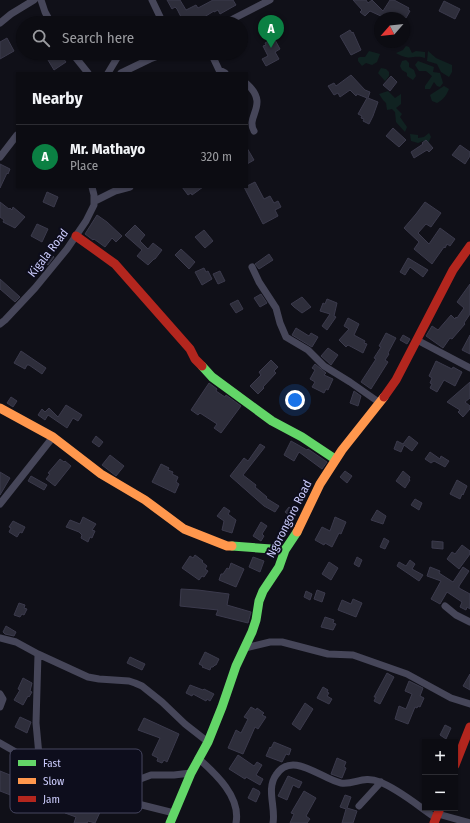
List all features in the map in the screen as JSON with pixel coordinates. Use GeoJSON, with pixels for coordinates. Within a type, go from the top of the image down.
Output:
{"type":"FeatureCollection","features":[{"type":"Feature","properties":{"kind":"street"},"geometry":{"type":"LineString","coordinates":[[0,23],[11,14],[34,0]]}},
{"type":"Feature","properties":{"kind":"street"},"geometry":{"type":"LineString","coordinates":[[42,0],[47,16]]}},
{"type":"Feature","properties":{"kind":"street"},"geometry":{"type":"LineString","coordinates":[[152,0],[160,16]]}},
{"type":"Feature","properties":{"kind":"street"},"geometry":{"type":"LineString","coordinates":[[238,16],[268,0]]}},
{"type":"Feature","properties":{"kind":"street"},"geometry":{"type":"LineString","coordinates":[[78,60],[87,72]]}},
{"type":"Feature","properties":{"kind":"street"},"geometry":{"type":"LineString","coordinates":[[109,72],[116,60]]}},
{"type":"Feature","properties":{"kind":"street"},"geometry":{"type":"LineString","coordinates":[[123,72],[148,60]]}},
{"type":"Feature","properties":{"kind":"street"},"geometry":{"type":"LineString","coordinates":[[214,60],[219,70],[223,72]]}},
{"type":"Feature","properties":{"kind":"street"},"geometry":{"type":"LineString","coordinates":[[248,85],[258,98],[257,108],[250,120],[254,131]]}},
{"type":"Feature","properties":{"kind":"street"},"geometry":{"type":"LineString","coordinates":[[0,158],[16,135]]}},
{"type":"Feature","properties":{"kind":"street"},"geometry":{"type":"LineString","coordinates":[[92,188],[95,201],[115,191],[126,188]]}},
{"type":"Feature","properties":{"kind":"street","name":"Kigala Road"},"geometry":{"type":"LineString","coordinates":[[0,324],[35,288],[76,236],[92,210],[95,201]]}},
{"type":"Feature","properties":{"kind":"street"},"geometry":{"type":"LineString","coordinates":[[76,236],[115,264],[190,349],[195,359],[212,377],[272,421],[302,437],[335,459]]}},
{"type":"Feature","properties":{"kind":"street","name":"Ngorongoro Road"},"geometry":{"type":"LineString","coordinates":[[170,823],[190,773],[208,742],[236,666],[256,620],[259,601],[279,567],[285,550],[294,537],[320,484],[335,459],[380,403],[402,369],[453,270],[470,246]]}},
{"type":"Feature","properties":{"kind":"street"},"geometry":{"type":"LineString","coordinates":[[252,267],[259,282],[276,308],[286,337],[308,350],[324,366],[380,403]]}},
{"type":"Feature","properties":{"kind":"street"},"geometry":{"type":"LineString","coordinates":[[417,340],[470,368]]}},
{"type":"Feature","properties":{"kind":"street"},"geometry":{"type":"LineString","coordinates":[[0,408],[14,414],[53,437],[101,474],[145,500],[184,529],[228,546],[285,550]]}},
{"type":"Feature","properties":{"kind":"street"},"geometry":{"type":"LineString","coordinates":[[0,504],[53,437]]}},
{"type":"Feature","properties":{"kind":"street"},"geometry":{"type":"LineString","coordinates":[[445,606],[456,615],[470,622]]}},
{"type":"Feature","properties":{"kind":"street"},"geometry":{"type":"LineString","coordinates":[[0,638],[16,642],[88,677],[113,681],[128,681],[142,686],[208,742]]}},
{"type":"Feature","properties":{"kind":"street"},"geometry":{"type":"LineString","coordinates":[[245,648],[270,642],[282,642],[328,654],[353,655],[407,674],[451,698],[470,704]]}},
{"type":"Feature","properties":{"kind":"street"},"geometry":{"type":"LineString","coordinates":[[38,654],[36,723],[39,749]]}},
{"type":"Feature","properties":{"kind":"street"},"geometry":{"type":"LineString","coordinates":[[0,694],[4,699],[0,708]]}},
{"type":"Feature","properties":{"kind":"street"},"geometry":{"type":"LineString","coordinates":[[458,757],[470,727]]}},
{"type":"Feature","properties":{"kind":"street"},"geometry":{"type":"LineString","coordinates":[[0,743],[10,750]]}},
{"type":"Feature","properties":{"kind":"street"},"geometry":{"type":"LineString","coordinates":[[198,758],[216,776],[233,798],[236,808],[236,823]]}},
{"type":"Feature","properties":{"kind":"street"},"geometry":{"type":"LineString","coordinates":[[274,823],[271,792],[272,786],[275,776],[281,769],[288,765],[295,765],[308,769],[342,783],[370,779],[380,782],[396,790],[437,816],[470,823]]}},
{"type":"Feature","properties":{"kind":"street"},"geometry":{"type":"LineString","coordinates":[[142,778],[151,775],[190,773]]}},
{"type":"Feature","properties":{"kind":"street"},"geometry":{"type":"LineString","coordinates":[[359,806],[380,782]]}},
{"type":"Feature","properties":{"kind":"street"},"geometry":{"type":"LineString","coordinates":[[142,804],[174,813]]}},
{"type":"Feature","properties":{"kind":"shaded area"},"geometry":{"type":"Polygon","coordinates":[[[404,48],[410,48],[412,53],[416,51],[425,52],[425,58],[405,57],[396,53],[404,48]]]}},
{"type":"Feature","properties":{"kind":"shaded area"},"geometry":{"type":"Polygon","coordinates":[[[369,51],[380,54],[377,62],[372,65],[366,63],[362,66],[358,61],[358,58],[365,57],[369,51]]]}},
{"type":"Feature","properties":{"kind":"shaded area"},"geometry":{"type":"Polygon","coordinates":[[[428,51],[436,58],[452,65],[452,72],[449,77],[441,72],[437,64],[427,61],[428,51]]]}},
{"type":"Feature","properties":{"kind":"shaded area"},"geometry":{"type":"Polygon","coordinates":[[[406,60],[409,63],[409,67],[414,70],[416,76],[413,80],[407,76],[407,73],[402,70],[400,66],[402,61],[406,60]]]}},
{"type":"Feature","properties":{"kind":"shaded area"},"geometry":{"type":"Polygon","coordinates":[[[418,61],[434,67],[433,72],[440,73],[443,83],[440,87],[434,82],[430,89],[425,89],[425,86],[432,76],[426,71],[419,71],[415,65],[418,61]]]}},
{"type":"Feature","properties":{"kind":"shaded area"},"geometry":{"type":"Polygon","coordinates":[[[381,68],[386,69],[389,72],[389,76],[385,81],[378,73],[381,68]]]}},
{"type":"Feature","properties":{"kind":"shaded area"},"geometry":{"type":"Polygon","coordinates":[[[444,86],[449,89],[444,98],[437,103],[432,101],[430,95],[444,86]]]}},
{"type":"Feature","properties":{"kind":"shaded area"},"geometry":{"type":"Polygon","coordinates":[[[388,91],[395,98],[401,94],[401,104],[396,108],[402,114],[400,117],[407,127],[405,132],[396,122],[395,112],[392,109],[387,110],[386,103],[379,94],[388,91]]]}},
{"type":"Feature","properties":{"kind":"shaded area"},"geometry":{"type":"Polygon","coordinates":[[[429,133],[431,137],[428,143],[423,141],[418,143],[411,141],[410,134],[418,135],[418,138],[424,137],[429,133]]]}},
{"type":"Feature","properties":{"kind":"building"},"geometry":{"type":"Polygon","coordinates":[[[167,0],[180,0],[186,10],[196,5],[198,8],[213,0],[233,0],[236,5],[220,14],[218,10],[206,16],[180,16],[175,7],[172,9],[167,0]]]}},
{"type":"Feature","properties":{"kind":"building"},"geometry":{"type":"Polygon","coordinates":[[[353,0],[366,0],[368,3],[372,0],[383,11],[390,0],[394,0],[409,8],[408,10],[410,11],[374,13],[370,11],[365,16],[360,12],[362,10],[353,0]]]}},
{"type":"Feature","properties":{"kind":"building"},"geometry":{"type":"Polygon","coordinates":[[[444,1],[460,9],[455,19],[439,11],[444,1]]]}},
{"type":"Feature","properties":{"kind":"building"},"geometry":{"type":"Polygon","coordinates":[[[350,30],[352,33],[353,32],[361,50],[351,55],[340,36],[350,30]]]}},
{"type":"Feature","properties":{"kind":"building"},"geometry":{"type":"Polygon","coordinates":[[[7,38],[14,51],[0,59],[0,42],[7,38]]]}},
{"type":"Feature","properties":{"kind":"building"},"geometry":{"type":"Polygon","coordinates":[[[274,38],[280,49],[275,52],[279,59],[266,66],[262,59],[268,56],[263,46],[266,45],[265,43],[274,38]]]}},
{"type":"Feature","properties":{"kind":"building"},"geometry":{"type":"Polygon","coordinates":[[[48,60],[64,60],[66,62],[54,70],[48,60]]]}},
{"type":"Feature","properties":{"kind":"building"},"geometry":{"type":"Polygon","coordinates":[[[351,75],[365,90],[370,92],[368,98],[378,102],[369,124],[363,121],[364,119],[361,118],[362,116],[358,114],[367,98],[357,94],[356,96],[350,90],[340,97],[338,93],[334,95],[328,86],[334,83],[336,86],[351,75]]]}},
{"type":"Feature","properties":{"kind":"building"},"geometry":{"type":"Polygon","coordinates":[[[391,76],[397,82],[390,91],[383,85],[391,76]]]}},
{"type":"Feature","properties":{"kind":"building"},"geometry":{"type":"Polygon","coordinates":[[[393,128],[406,140],[399,147],[386,136],[393,128]]]}},
{"type":"Feature","properties":{"kind":"building"},"geometry":{"type":"Polygon","coordinates":[[[426,140],[433,148],[429,152],[427,150],[414,158],[411,152],[423,144],[422,143],[426,140]]]}},
{"type":"Feature","properties":{"kind":"building"},"geometry":{"type":"Polygon","coordinates":[[[460,145],[470,152],[470,156],[465,164],[452,155],[460,145]]]}},
{"type":"Feature","properties":{"kind":"building"},"geometry":{"type":"Polygon","coordinates":[[[248,150],[254,160],[248,163],[248,150]]]}},
{"type":"Feature","properties":{"kind":"building"},"geometry":{"type":"Polygon","coordinates":[[[0,164],[10,169],[0,188],[0,164]]]}},
{"type":"Feature","properties":{"kind":"building"},"geometry":{"type":"Polygon","coordinates":[[[255,182],[264,199],[270,196],[274,203],[278,201],[281,207],[275,210],[278,216],[263,224],[245,188],[248,188],[248,186],[255,182]]]}},
{"type":"Feature","properties":{"kind":"building"},"geometry":{"type":"Polygon","coordinates":[[[183,188],[202,188],[192,195],[191,193],[188,195],[183,188]]]}},
{"type":"Feature","properties":{"kind":"building"},"geometry":{"type":"Polygon","coordinates":[[[47,192],[58,197],[54,207],[43,202],[47,192]]]}},
{"type":"Feature","properties":{"kind":"building"},"geometry":{"type":"Polygon","coordinates":[[[0,202],[9,209],[10,208],[12,210],[13,207],[25,217],[15,228],[3,222],[4,220],[0,217],[0,202]]]}},
{"type":"Feature","properties":{"kind":"building"},"geometry":{"type":"Polygon","coordinates":[[[425,202],[441,213],[431,227],[426,224],[418,233],[429,244],[440,228],[455,239],[450,246],[447,244],[445,248],[444,247],[432,264],[414,249],[419,242],[404,228],[425,202]]]}},
{"type":"Feature","properties":{"kind":"building"},"geometry":{"type":"Polygon","coordinates":[[[97,215],[122,236],[116,242],[112,238],[105,247],[85,234],[97,215]]]}},
{"type":"Feature","properties":{"kind":"building"},"geometry":{"type":"Polygon","coordinates":[[[37,224],[48,229],[42,242],[31,236],[37,224]]]}},
{"type":"Feature","properties":{"kind":"building"},"geometry":{"type":"Polygon","coordinates":[[[135,225],[145,235],[140,241],[148,249],[153,243],[162,250],[148,265],[137,256],[142,250],[125,235],[135,225]]]}},
{"type":"Feature","properties":{"kind":"building"},"geometry":{"type":"Polygon","coordinates":[[[204,230],[213,241],[205,248],[195,237],[204,230]]]}},
{"type":"Feature","properties":{"kind":"building"},"geometry":{"type":"Polygon","coordinates":[[[181,249],[195,262],[189,269],[175,255],[181,249]]]}},
{"type":"Feature","properties":{"kind":"building"},"geometry":{"type":"Polygon","coordinates":[[[47,250],[54,257],[48,265],[40,259],[47,250]]]}},
{"type":"Feature","properties":{"kind":"building"},"geometry":{"type":"Polygon","coordinates":[[[269,254],[273,260],[259,269],[255,264],[269,254]]]}},
{"type":"Feature","properties":{"kind":"building"},"geometry":{"type":"Polygon","coordinates":[[[408,258],[428,270],[423,277],[410,267],[405,275],[400,272],[408,258]]]}},
{"type":"Feature","properties":{"kind":"building"},"geometry":{"type":"Polygon","coordinates":[[[204,268],[206,272],[208,271],[212,279],[202,285],[195,272],[204,268]]]}},
{"type":"Feature","properties":{"kind":"building"},"geometry":{"type":"Polygon","coordinates":[[[220,271],[225,281],[218,284],[213,274],[220,271]]]}},
{"type":"Feature","properties":{"kind":"building"},"geometry":{"type":"Polygon","coordinates":[[[0,279],[20,297],[15,302],[0,289],[0,279]]]}},
{"type":"Feature","properties":{"kind":"building"},"geometry":{"type":"Polygon","coordinates":[[[470,284],[470,314],[464,323],[465,324],[452,339],[450,338],[443,348],[426,336],[432,326],[438,330],[451,315],[455,319],[456,317],[457,318],[464,308],[457,302],[470,284]]]}},
{"type":"Feature","properties":{"kind":"building"},"geometry":{"type":"Polygon","coordinates":[[[261,294],[267,303],[260,307],[254,298],[261,294]]]}},
{"type":"Feature","properties":{"kind":"building"},"geometry":{"type":"Polygon","coordinates":[[[302,297],[311,307],[302,313],[291,304],[302,297]]]}},
{"type":"Feature","properties":{"kind":"building"},"geometry":{"type":"Polygon","coordinates":[[[327,299],[337,303],[334,316],[336,317],[327,330],[322,326],[330,314],[320,311],[323,303],[325,304],[327,299]]]}},
{"type":"Feature","properties":{"kind":"building"},"geometry":{"type":"Polygon","coordinates":[[[238,300],[243,309],[236,313],[230,304],[238,300]]]}},
{"type":"Feature","properties":{"kind":"building"},"geometry":{"type":"Polygon","coordinates":[[[348,318],[359,324],[354,335],[365,341],[364,343],[367,344],[363,353],[348,345],[346,347],[339,340],[349,329],[344,326],[348,318]]]}},
{"type":"Feature","properties":{"kind":"building"},"geometry":{"type":"Polygon","coordinates":[[[296,328],[309,336],[311,333],[318,337],[312,347],[292,335],[296,328]]]}},
{"type":"Feature","properties":{"kind":"building"},"geometry":{"type":"Polygon","coordinates":[[[386,333],[396,338],[385,360],[388,362],[371,389],[361,382],[376,359],[374,358],[381,347],[379,346],[386,333]]]}},
{"type":"Feature","properties":{"kind":"building"},"geometry":{"type":"Polygon","coordinates":[[[403,335],[410,339],[407,344],[400,340],[403,335]]]}},
{"type":"Feature","properties":{"kind":"building"},"geometry":{"type":"Polygon","coordinates":[[[470,335],[470,354],[462,350],[470,335]]]}},
{"type":"Feature","properties":{"kind":"building"},"geometry":{"type":"Polygon","coordinates":[[[328,348],[338,355],[331,365],[321,356],[328,348]]]}},
{"type":"Feature","properties":{"kind":"building"},"geometry":{"type":"Polygon","coordinates":[[[21,351],[46,368],[42,374],[29,365],[27,365],[25,369],[14,363],[21,351]]]}},
{"type":"Feature","properties":{"kind":"building"},"geometry":{"type":"Polygon","coordinates":[[[271,360],[278,367],[274,371],[276,373],[258,394],[250,386],[261,375],[259,372],[271,360]]]}},
{"type":"Feature","properties":{"kind":"building"},"geometry":{"type":"Polygon","coordinates":[[[436,361],[462,372],[455,386],[444,380],[437,392],[430,388],[432,378],[429,376],[436,361]]]}},
{"type":"Feature","properties":{"kind":"building"},"geometry":{"type":"Polygon","coordinates":[[[315,364],[326,373],[324,375],[333,379],[328,390],[326,389],[324,393],[312,387],[315,382],[310,379],[315,370],[312,368],[315,364]]]}},
{"type":"Feature","properties":{"kind":"building"},"geometry":{"type":"Polygon","coordinates":[[[470,382],[470,398],[465,402],[470,406],[470,409],[463,417],[458,412],[460,410],[447,402],[470,382]]]}},
{"type":"Feature","properties":{"kind":"building"},"geometry":{"type":"Polygon","coordinates":[[[209,383],[217,389],[216,391],[225,397],[226,395],[241,406],[221,433],[214,428],[217,424],[200,413],[198,415],[191,410],[209,383]]]}},
{"type":"Feature","properties":{"kind":"building"},"geometry":{"type":"Polygon","coordinates":[[[354,391],[361,396],[358,406],[350,403],[354,391]]]}},
{"type":"Feature","properties":{"kind":"building"},"geometry":{"type":"Polygon","coordinates":[[[11,397],[17,401],[13,407],[7,403],[11,397]]]}},
{"type":"Feature","properties":{"kind":"building"},"geometry":{"type":"Polygon","coordinates":[[[66,405],[82,415],[78,421],[73,418],[67,428],[48,415],[45,420],[38,415],[42,409],[45,412],[49,408],[58,417],[66,405]]]}},
{"type":"Feature","properties":{"kind":"building"},"geometry":{"type":"Polygon","coordinates":[[[96,436],[103,442],[99,447],[92,442],[96,436]]]}},
{"type":"Feature","properties":{"kind":"building"},"geometry":{"type":"Polygon","coordinates":[[[409,436],[418,443],[412,451],[404,445],[401,452],[394,449],[397,441],[403,444],[409,436]]]}},
{"type":"Feature","properties":{"kind":"building"},"geometry":{"type":"Polygon","coordinates":[[[291,441],[307,450],[308,449],[327,462],[322,469],[299,452],[294,461],[284,455],[291,441]]]}},
{"type":"Feature","properties":{"kind":"building"},"geometry":{"type":"Polygon","coordinates":[[[260,444],[265,447],[243,475],[256,485],[255,487],[267,497],[266,498],[279,506],[275,512],[264,506],[230,476],[244,458],[248,461],[260,444]]]}},
{"type":"Feature","properties":{"kind":"building"},"geometry":{"type":"Polygon","coordinates":[[[430,452],[440,459],[441,456],[449,461],[445,467],[434,461],[431,463],[425,459],[430,452]]]}},
{"type":"Feature","properties":{"kind":"building"},"geometry":{"type":"Polygon","coordinates":[[[110,455],[124,466],[116,476],[102,465],[110,455]]]}},
{"type":"Feature","properties":{"kind":"building"},"geometry":{"type":"Polygon","coordinates":[[[60,459],[71,466],[55,486],[46,479],[50,474],[48,473],[60,459]]]}},
{"type":"Feature","properties":{"kind":"building"},"geometry":{"type":"Polygon","coordinates":[[[161,464],[169,468],[168,470],[173,472],[172,474],[178,477],[176,482],[179,484],[175,493],[152,482],[161,464]]]}},
{"type":"Feature","properties":{"kind":"building"},"geometry":{"type":"Polygon","coordinates":[[[345,471],[352,476],[347,483],[340,477],[345,471]]]}},
{"type":"Feature","properties":{"kind":"building"},"geometry":{"type":"Polygon","coordinates":[[[403,471],[410,477],[410,480],[405,488],[396,481],[403,471]]]}},
{"type":"Feature","properties":{"kind":"building"},"geometry":{"type":"Polygon","coordinates":[[[0,472],[10,478],[0,495],[0,472]]]}},
{"type":"Feature","properties":{"kind":"building"},"geometry":{"type":"Polygon","coordinates":[[[31,476],[47,485],[44,490],[28,481],[31,476]]]}},
{"type":"Feature","properties":{"kind":"building"},"geometry":{"type":"Polygon","coordinates":[[[457,480],[467,486],[460,499],[450,494],[457,480]]]}},
{"type":"Feature","properties":{"kind":"building"},"geometry":{"type":"Polygon","coordinates":[[[415,499],[422,503],[419,510],[411,505],[415,499]]]}},
{"type":"Feature","properties":{"kind":"building"},"geometry":{"type":"Polygon","coordinates":[[[224,507],[230,511],[228,514],[236,520],[232,533],[222,530],[224,521],[217,516],[224,507]]]}},
{"type":"Feature","properties":{"kind":"building"},"geometry":{"type":"Polygon","coordinates":[[[289,507],[297,513],[293,518],[285,512],[289,507]]]}},
{"type":"Feature","properties":{"kind":"building"},"geometry":{"type":"Polygon","coordinates":[[[377,510],[386,516],[383,524],[371,520],[377,510]]]}},
{"type":"Feature","properties":{"kind":"building"},"geometry":{"type":"Polygon","coordinates":[[[83,517],[96,524],[92,530],[95,531],[92,538],[90,537],[88,542],[81,538],[82,535],[79,532],[66,527],[70,520],[80,524],[83,517]]]}},
{"type":"Feature","properties":{"kind":"building"},"geometry":{"type":"Polygon","coordinates":[[[335,517],[346,522],[341,534],[339,533],[332,547],[315,540],[322,527],[330,531],[335,517]]]}},
{"type":"Feature","properties":{"kind":"building"},"geometry":{"type":"Polygon","coordinates":[[[13,521],[25,527],[22,533],[20,532],[17,537],[9,532],[11,528],[9,527],[13,521]]]}},
{"type":"Feature","properties":{"kind":"building"},"geometry":{"type":"Polygon","coordinates":[[[261,522],[267,526],[262,534],[264,536],[261,541],[253,536],[261,522]]]}},
{"type":"Feature","properties":{"kind":"building"},"geometry":{"type":"Polygon","coordinates":[[[384,538],[389,541],[385,549],[380,547],[384,538]]]}},
{"type":"Feature","properties":{"kind":"building"},"geometry":{"type":"Polygon","coordinates":[[[432,541],[443,542],[443,549],[432,548],[432,541]]]}},
{"type":"Feature","properties":{"kind":"building"},"geometry":{"type":"Polygon","coordinates":[[[462,545],[470,551],[470,554],[459,569],[447,559],[452,552],[455,554],[462,545]]]}},
{"type":"Feature","properties":{"kind":"building"},"geometry":{"type":"Polygon","coordinates":[[[195,555],[203,561],[202,562],[207,566],[205,569],[208,571],[204,577],[202,576],[199,580],[182,568],[190,556],[193,558],[195,555]]]}},
{"type":"Feature","properties":{"kind":"building"},"geometry":{"type":"Polygon","coordinates":[[[253,557],[264,561],[260,572],[249,567],[253,557]]]}},
{"type":"Feature","properties":{"kind":"building"},"geometry":{"type":"Polygon","coordinates":[[[357,557],[362,560],[359,567],[354,564],[357,557]]]}},
{"type":"Feature","properties":{"kind":"building"},"geometry":{"type":"Polygon","coordinates":[[[410,560],[415,564],[412,569],[423,575],[419,581],[397,566],[399,562],[406,566],[410,560]]]}},
{"type":"Feature","properties":{"kind":"building"},"geometry":{"type":"Polygon","coordinates":[[[329,562],[338,568],[331,580],[322,574],[329,562]]]}},
{"type":"Feature","properties":{"kind":"building"},"geometry":{"type":"Polygon","coordinates":[[[231,563],[244,569],[236,587],[219,580],[221,574],[223,574],[227,568],[229,569],[231,563]]]}},
{"type":"Feature","properties":{"kind":"building"},"geometry":{"type":"Polygon","coordinates":[[[430,567],[440,571],[439,573],[453,582],[463,567],[469,571],[459,588],[470,594],[470,609],[467,607],[466,610],[460,607],[462,602],[447,592],[440,604],[431,599],[441,581],[427,576],[430,567]]]}},
{"type":"Feature","properties":{"kind":"building"},"geometry":{"type":"Polygon","coordinates":[[[181,589],[229,594],[227,605],[251,612],[248,623],[216,615],[218,610],[180,606],[181,589]]]}},
{"type":"Feature","properties":{"kind":"building"},"geometry":{"type":"Polygon","coordinates":[[[317,590],[325,593],[322,602],[314,599],[317,590]]]}},
{"type":"Feature","properties":{"kind":"building"},"geometry":{"type":"Polygon","coordinates":[[[306,591],[312,594],[310,600],[304,597],[306,591]]]}},
{"type":"Feature","properties":{"kind":"building"},"geometry":{"type":"Polygon","coordinates":[[[353,599],[362,603],[356,617],[338,610],[342,600],[351,604],[353,599]]]}},
{"type":"Feature","properties":{"kind":"building"},"geometry":{"type":"Polygon","coordinates":[[[19,603],[25,605],[24,608],[27,609],[24,615],[22,614],[20,617],[14,615],[19,603]]]}},
{"type":"Feature","properties":{"kind":"building"},"geometry":{"type":"Polygon","coordinates":[[[325,617],[334,620],[333,623],[336,624],[333,630],[321,627],[325,617]]]}},
{"type":"Feature","properties":{"kind":"building"},"geometry":{"type":"Polygon","coordinates":[[[6,626],[16,632],[14,636],[3,632],[6,626]]]}},
{"type":"Feature","properties":{"kind":"building"},"geometry":{"type":"Polygon","coordinates":[[[205,652],[219,659],[216,665],[211,667],[210,670],[199,664],[205,652]]]}},
{"type":"Feature","properties":{"kind":"building"},"geometry":{"type":"Polygon","coordinates":[[[130,657],[145,664],[142,670],[127,663],[130,657]]]}},
{"type":"Feature","properties":{"kind":"building"},"geometry":{"type":"Polygon","coordinates":[[[387,673],[394,677],[380,704],[374,701],[376,697],[374,697],[387,673]]]}},
{"type":"Feature","properties":{"kind":"building"},"geometry":{"type":"Polygon","coordinates":[[[470,674],[470,690],[463,686],[470,674]]]}},
{"type":"Feature","properties":{"kind":"building"},"geometry":{"type":"Polygon","coordinates":[[[23,678],[32,683],[30,691],[32,692],[23,705],[14,700],[20,690],[18,689],[23,678]]]}},
{"type":"Feature","properties":{"kind":"building"},"geometry":{"type":"Polygon","coordinates":[[[409,681],[423,688],[420,696],[424,698],[420,707],[415,707],[408,724],[395,719],[399,706],[406,709],[412,694],[405,691],[409,681]]]}},
{"type":"Feature","properties":{"kind":"building"},"geometry":{"type":"Polygon","coordinates":[[[190,685],[214,694],[210,701],[207,699],[206,701],[193,694],[192,696],[186,693],[190,685]]]}},
{"type":"Feature","properties":{"kind":"building"},"geometry":{"type":"Polygon","coordinates":[[[323,687],[328,690],[327,692],[329,693],[327,696],[332,699],[329,704],[317,698],[323,687]]]}},
{"type":"Feature","properties":{"kind":"building"},"geometry":{"type":"Polygon","coordinates":[[[305,703],[313,709],[300,730],[292,724],[305,703]]]}},
{"type":"Feature","properties":{"kind":"building"},"geometry":{"type":"Polygon","coordinates":[[[251,707],[256,710],[257,708],[264,713],[262,715],[266,717],[258,729],[255,727],[243,754],[228,748],[236,730],[241,733],[248,719],[244,717],[251,707]]]}},
{"type":"Feature","properties":{"kind":"building"},"geometry":{"type":"Polygon","coordinates":[[[20,717],[31,722],[27,733],[15,727],[20,717]]]}},
{"type":"Feature","properties":{"kind":"building"},"geometry":{"type":"Polygon","coordinates":[[[144,718],[179,734],[167,762],[164,760],[162,763],[157,761],[158,758],[152,755],[160,738],[138,730],[144,718]]]}},
{"type":"Feature","properties":{"kind":"building"},"geometry":{"type":"Polygon","coordinates":[[[445,725],[451,728],[446,739],[440,735],[445,725]]]}},
{"type":"Feature","properties":{"kind":"building"},"geometry":{"type":"Polygon","coordinates":[[[274,742],[291,749],[289,755],[286,754],[282,762],[266,756],[274,742]]]}},
{"type":"Feature","properties":{"kind":"building"},"geometry":{"type":"Polygon","coordinates":[[[238,755],[254,766],[257,762],[262,765],[256,775],[263,779],[260,785],[246,777],[245,779],[229,769],[238,755]]]}},
{"type":"Feature","properties":{"kind":"building"},"geometry":{"type":"Polygon","coordinates":[[[337,758],[346,762],[344,767],[346,768],[342,778],[331,774],[337,758]]]}},
{"type":"Feature","properties":{"kind":"building"},"geometry":{"type":"Polygon","coordinates":[[[0,771],[10,775],[10,795],[0,791],[0,771]]]}},
{"type":"Feature","properties":{"kind":"building"},"geometry":{"type":"Polygon","coordinates":[[[288,776],[302,782],[299,788],[293,785],[287,800],[278,796],[288,776]]]}},
{"type":"Feature","properties":{"kind":"building"},"geometry":{"type":"Polygon","coordinates":[[[253,788],[260,793],[256,802],[248,798],[253,788]]]}},
{"type":"Feature","properties":{"kind":"building"},"geometry":{"type":"Polygon","coordinates":[[[304,791],[316,798],[306,816],[310,819],[307,823],[290,823],[294,814],[291,813],[304,791]]]}},
{"type":"Feature","properties":{"kind":"building"},"geometry":{"type":"Polygon","coordinates":[[[345,795],[351,797],[347,808],[357,811],[353,823],[342,823],[346,809],[340,807],[345,795]]]}},
{"type":"Feature","properties":{"kind":"building"},"geometry":{"type":"Polygon","coordinates":[[[65,813],[100,813],[95,823],[88,821],[87,823],[74,823],[76,817],[65,813]]]}},
{"type":"Feature","properties":{"kind":"traffic: fast"},"geometry":{"type":"LineString","coordinates":[[202,366],[212,377],[272,421],[302,437],[335,459]]}},
{"type":"Feature","properties":{"kind":"traffic: fast"},"geometry":{"type":"LineString","coordinates":[[170,823],[191,773],[208,742],[236,666],[252,632],[256,620],[259,601],[263,591],[279,567],[285,550],[297,532]]}},
{"type":"Feature","properties":{"kind":"traffic: fast"},"geometry":{"type":"LineString","coordinates":[[232,546],[285,550]]}},
{"type":"Feature","properties":{"kind":"traffic: slow"},"geometry":{"type":"LineString","coordinates":[[297,532],[320,484],[342,450],[384,397]]}},
{"type":"Feature","properties":{"kind":"traffic: slow"},"geometry":{"type":"LineString","coordinates":[[0,408],[53,437],[101,474],[145,500],[184,529],[227,546],[232,546]]}},
{"type":"Feature","properties":{"kind":"traffic: jam"},"geometry":{"type":"LineString","coordinates":[[76,236],[115,264],[190,349],[195,359],[202,366]]}},
{"type":"Feature","properties":{"kind":"traffic: jam"},"geometry":{"type":"LineString","coordinates":[[384,397],[396,380],[453,270],[470,246]]}},
{"type":"Feature","properties":{"kind":"traffic: jam"},"geometry":{"type":"LineString","coordinates":[[458,757],[470,727]]}},
{"type":"Feature","properties":{"kind":"traffic: jam"},"geometry":{"type":"LineString","coordinates":[[434,823],[439,811]]}},
{"type":"Feature","properties":{"kind":"place","name":"Mr. Mathayo"},"geometry":{"type":"Point","coordinates":[271,48]}}]}
